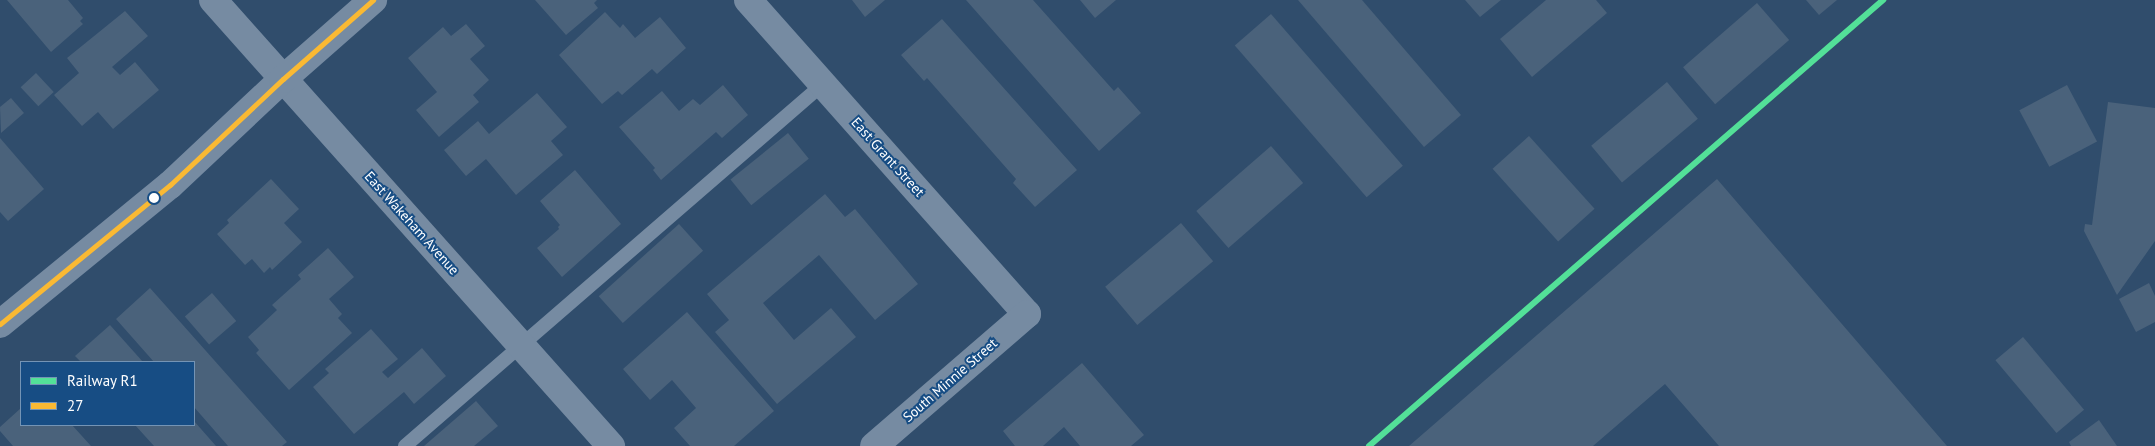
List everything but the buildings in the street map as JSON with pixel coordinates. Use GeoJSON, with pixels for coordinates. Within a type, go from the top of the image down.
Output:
{"type":"FeatureCollection","features":[{"type":"Feature","properties":{"kind":"street","name":"East Wakeham Avenue"},"geometry":{"type":"LineString","coordinates":[[213,0],[611,446]]}},
{"type":"Feature","properties":{"kind":"street"},"geometry":{"type":"LineString","coordinates":[[0,324],[170,185],[283,79],[373,0]]}},
{"type":"Feature","properties":{"kind":"street","name":"East Grant Street"},"geometry":{"type":"LineString","coordinates":[[748,0],[1027,314]]}},
{"type":"Feature","properties":{"kind":"street","name":"South Minnie Street"},"geometry":{"type":"LineString","coordinates":[[874,446],[1027,314]]}},
{"type":"Feature","properties":{"kind":"lane"},"geometry":{"type":"LineString","coordinates":[[406,446],[823,84]]}},
{"type":"Feature","properties":{"kind":"rail line","name":"R1"},"geometry":{"type":"LineString","coordinates":[[1369,446],[1883,0]]}},
{"type":"Feature","properties":{"kind":"transit line","name":"27"},"geometry":{"type":"LineString","coordinates":[[0,324],[170,185],[283,79],[373,0]]}}]}
